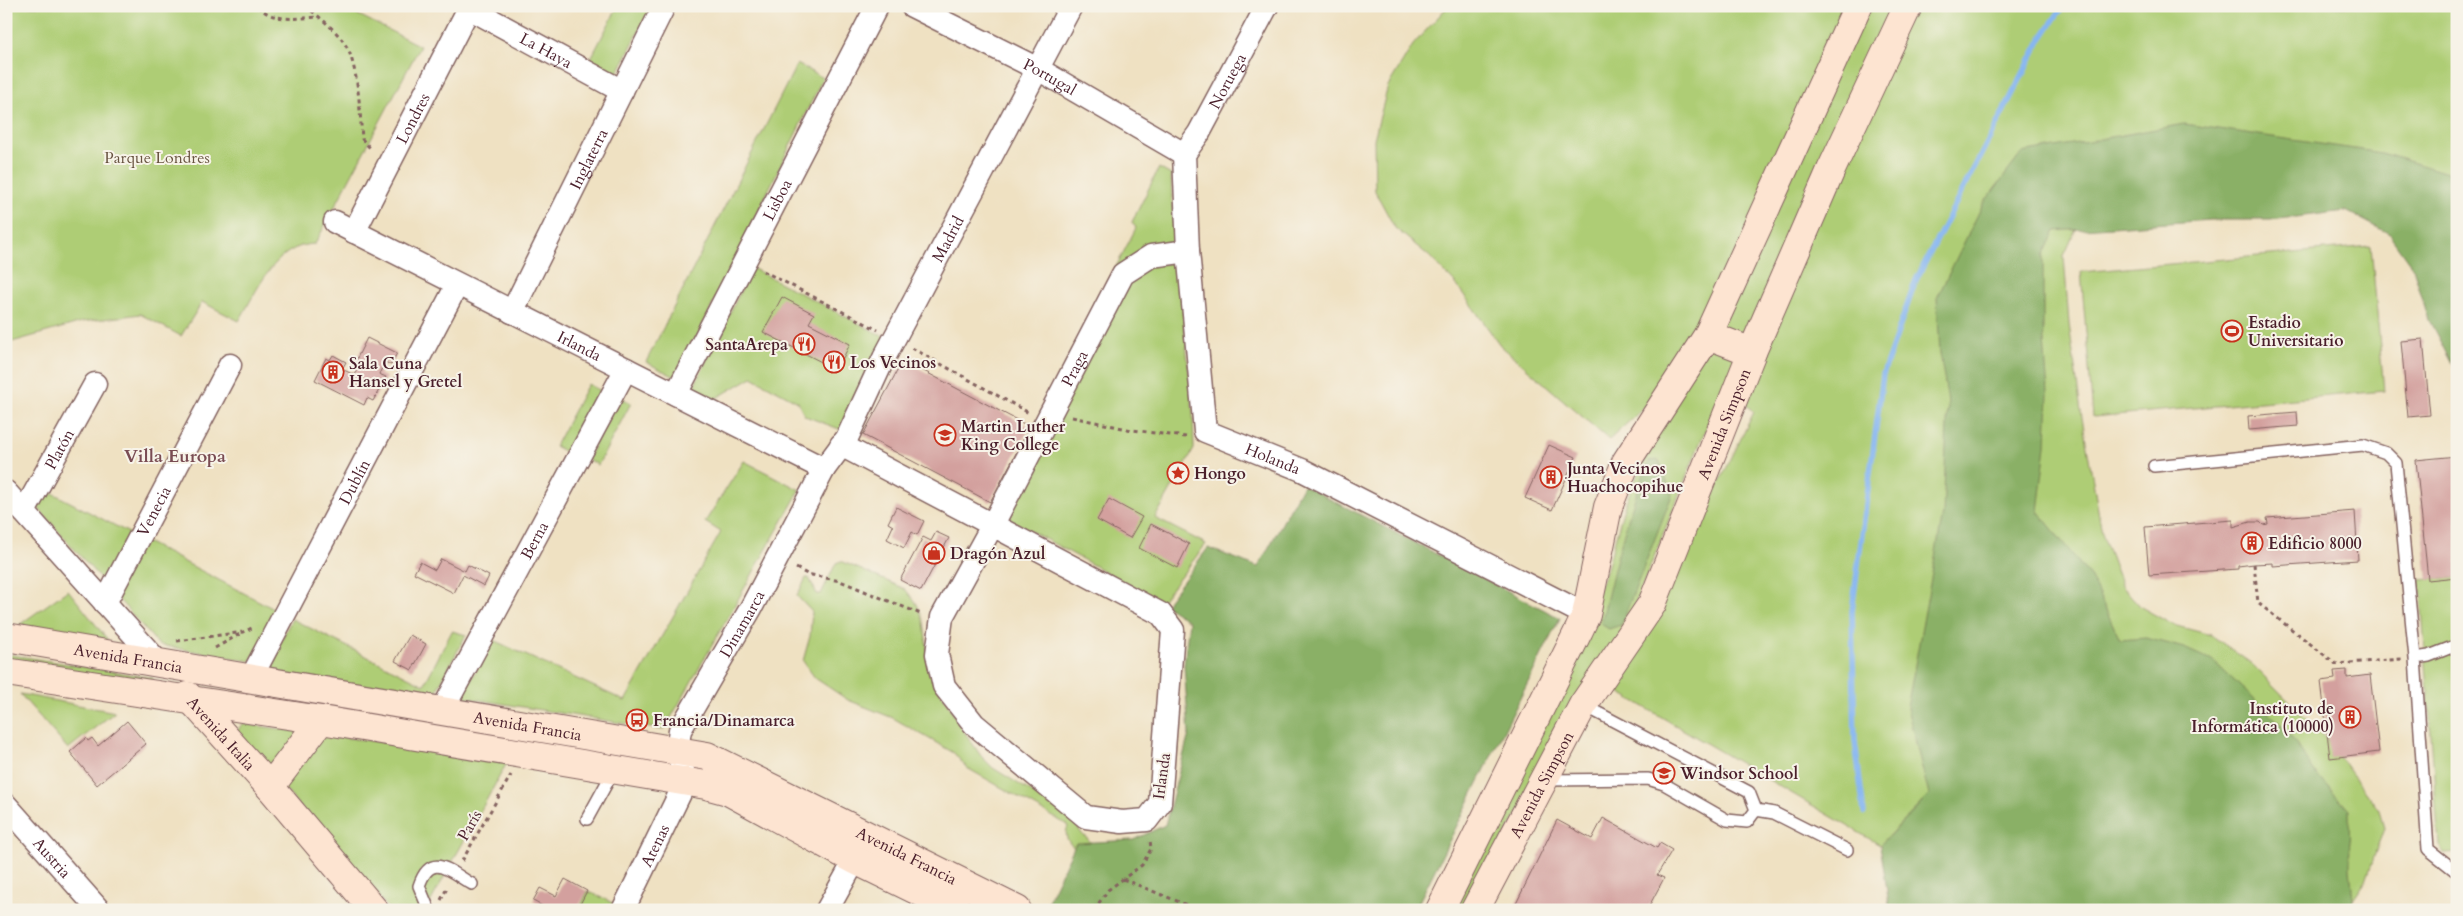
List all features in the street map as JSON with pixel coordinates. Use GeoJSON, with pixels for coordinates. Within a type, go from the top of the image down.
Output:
{"type":"FeatureCollection","features":[{"type":"Feature","properties":{"kind":"main road","name":"Avenida Simpson"},"geometry":{"type":"LineString","coordinates":[[1440,910],[1586,615],[1608,507],[1626,462],[1708,335],[1858,6]]}},
{"type":"Feature","properties":{"kind":"main road","name":"Avenida Simpson"},"geometry":{"type":"LineString","coordinates":[[1475,910],[1583,705],[1652,604],[1752,352],[1831,170],[1908,6]]}},
{"type":"Feature","properties":{"kind":"main road"},"geometry":{"type":"LineString","coordinates":[[1708,335],[1752,352]]}},
{"type":"Feature","properties":{"kind":"main road","name":"Avenida Francia"},"geometry":{"type":"LineString","coordinates":[[6,637],[167,652],[250,680],[707,756],[1017,910]]}},
{"type":"Feature","properties":{"kind":"main road","name":"Avenida Italia"},"geometry":{"type":"LineString","coordinates":[[167,652],[191,700],[270,786],[374,910]]}},
{"type":"Feature","properties":{"kind":"main road","name":"Avenida Francia"},"geometry":{"type":"LineString","coordinates":[[6,672],[524,753],[686,781],[728,791],[855,860],[957,910]]}},
{"type":"Feature","properties":{"kind":"main road"},"geometry":{"type":"LineString","coordinates":[[270,786],[321,720]]}},
{"type":"Feature","properties":{"kind":"street","name":"Inglaterra"},"geometry":{"type":"LineString","coordinates":[[512,312],[664,6]]}},
{"type":"Feature","properties":{"kind":"street","name":"Lisboa"},"geometry":{"type":"LineString","coordinates":[[676,394],[878,6]]}},
{"type":"Feature","properties":{"kind":"street","name":"Portugal"},"geometry":{"type":"LineString","coordinates":[[912,6],[1038,69],[1184,154]]}},
{"type":"Feature","properties":{"kind":"street","name":"Madrid"},"geometry":{"type":"LineString","coordinates":[[824,468],[847,438],[884,358],[1071,6]]}},
{"type":"Feature","properties":{"kind":"street","name":"Noruega"},"geometry":{"type":"LineString","coordinates":[[1184,154],[1198,133],[1267,6]]}},
{"type":"Feature","properties":{"kind":"street","name":"La Haya"},"geometry":{"type":"LineString","coordinates":[[470,7],[622,91]]}},
{"type":"Feature","properties":{"kind":"street","name":"Londres"},"geometry":{"type":"LineString","coordinates":[[345,227],[470,7]]}},
{"type":"Feature","properties":{"kind":"street"},"geometry":{"type":"LineString","coordinates":[[1184,154],[1188,251],[1205,431],[1214,435]]}},
{"type":"Feature","properties":{"kind":"street","name":"Irlanda"},"geometry":{"type":"LineString","coordinates":[[345,227],[824,468]]}},
{"type":"Feature","properties":{"kind":"street","name":"Praga"},"geometry":{"type":"LineString","coordinates":[[992,526],[1123,274],[1151,256],[1188,251]]}},
{"type":"Feature","properties":{"kind":"street","name":"Dublín"},"geometry":{"type":"LineString","coordinates":[[250,680],[457,285]]}},
{"type":"Feature","properties":{"kind":"street","name":"Venecia"},"geometry":{"type":"LineString","coordinates":[[105,603],[230,365]]}},
{"type":"Feature","properties":{"kind":"street","name":"Berna"},"geometry":{"type":"LineString","coordinates":[[442,711],[626,369]]}},
{"type":"Feature","properties":{"kind":"street","name":"Platón"},"geometry":{"type":"LineString","coordinates":[[24,512],[95,384]]}},
{"type":"Feature","properties":{"kind":"street","name":"Holanda"},"geometry":{"type":"LineString","coordinates":[[1214,435],[1302,470],[1586,615]]}},
{"type":"Feature","properties":{"kind":"street","name":"Irlanda"},"geometry":{"type":"LineString","coordinates":[[841,445],[1161,614],[1173,630],[1160,803],[1147,820],[1122,822],[1086,817],[974,724],[944,686],[937,654],[942,617],[992,526]]}},
{"type":"Feature","properties":{"kind":"street","name":"Dinamarca"},"geometry":{"type":"LineString","coordinates":[[686,781],[677,750],[680,730],[751,608],[824,468]]}},
{"type":"Feature","properties":{"kind":"street","name":"Avenida Italia"},"geometry":{"type":"LineString","coordinates":[[6,492],[105,603],[167,652]]}},
{"type":"Feature","properties":{"kind":"street","name":"Atenas"},"geometry":{"type":"LineString","coordinates":[[623,910],[686,781]]}},
{"type":"Feature","properties":{"kind":"street","name":"Austria"},"geometry":{"type":"LineString","coordinates":[[6,805],[99,910]]}},
{"type":"Feature","properties":{"kind":"street"},"geometry":{"type":"LineString","coordinates":[[828,910],[855,860]]}},
{"type":"Feature","properties":{"kind":"lane"},"geometry":{"type":"LineString","coordinates":[[2154,466],[2363,445],[2386,454],[2396,463],[2415,658],[2428,849],[2457,872]]}},
{"type":"Feature","properties":{"kind":"lane"},"geometry":{"type":"LineString","coordinates":[[2415,658],[2429,656],[2457,645]]}},
{"type":"Feature","properties":{"kind":"lane"},"geometry":{"type":"LineString","coordinates":[[1583,705],[1749,792],[1756,810]]}},
{"type":"Feature","properties":{"kind":"lane"},"geometry":{"type":"LineString","coordinates":[[587,819],[614,768]]}},
{"type":"Feature","properties":{"kind":"lane"},"geometry":{"type":"LineString","coordinates":[[1542,780],[1558,778],[1648,779],[1664,784],[1727,820],[1747,822],[1756,810]]}},
{"type":"Feature","properties":{"kind":"lane"},"geometry":{"type":"LineString","coordinates":[[1756,810],[1774,812],[1847,850]]}},
{"type":"Feature","properties":{"kind":"lane"},"geometry":{"type":"LineString","coordinates":[[429,910],[419,886],[423,874],[431,867],[442,865],[472,884]]}},
{"type":"Feature","properties":{"kind":"path"},"geometry":{"type":"LineString","coordinates":[[258,6],[265,14],[288,19],[320,17]]}},
{"type":"Feature","properties":{"kind":"path"},"geometry":{"type":"LineString","coordinates":[[305,6],[320,17],[349,53],[362,139],[370,148]]}},
{"type":"Feature","properties":{"kind":"path"},"geometry":{"type":"LineString","coordinates":[[1052,411],[1095,423],[1167,435],[1192,437],[1214,435]]}},
{"type":"Feature","properties":{"kind":"path"},"geometry":{"type":"LineString","coordinates":[[2254,564],[2258,603],[2336,664],[2415,658]]}},
{"type":"Feature","properties":{"kind":"path"},"geometry":{"type":"LineString","coordinates":[[791,565],[807,574],[840,581],[914,610],[940,626]]}},
{"type":"Feature","properties":{"kind":"path"},"geometry":{"type":"LineString","coordinates":[[209,652],[243,632],[285,614]]}},
{"type":"Feature","properties":{"kind":"path"},"geometry":{"type":"LineString","coordinates":[[167,652],[243,632]]}},
{"type":"Feature","properties":{"kind":"path","name":"París"},"geometry":{"type":"LineString","coordinates":[[439,903],[524,753]]}},
{"type":"Feature","properties":{"kind":"path"},"geometry":{"type":"LineString","coordinates":[[1094,910],[1108,890],[1142,865],[1152,850],[1147,820]]}},
{"type":"Feature","properties":{"kind":"path"},"geometry":{"type":"LineString","coordinates":[[1123,878],[1160,896],[1199,910]]}},
{"type":"Feature","properties":{"kind":"green space","name":"Parque Londres"},"geometry":{"type":"Polygon","coordinates":[[[6,6],[341,6],[420,46],[315,244],[301,246],[278,260],[260,283],[239,321],[202,302],[181,336],[140,314],[82,322],[12,342],[6,331],[6,6]]]}},
{"type":"Feature","properties":{"kind":"green space"},"geometry":{"type":"Polygon","coordinates":[[[618,6],[652,6],[616,76],[589,62],[618,6]]]}},
{"type":"Feature","properties":{"kind":"green space"},"geometry":{"type":"Polygon","coordinates":[[[1448,6],[2457,6],[2457,240],[2404,189],[2077,227],[2064,256],[2069,324],[2081,412],[2102,533],[2122,586],[2141,607],[2173,625],[2211,635],[2252,664],[2325,738],[2379,810],[2384,827],[2366,881],[2346,910],[1906,818],[1880,845],[1617,691],[1754,412],[1723,386],[1626,626],[1462,910],[1454,910],[1606,572],[1625,504],[1649,449],[1648,404],[1609,440],[1500,345],[1456,284],[1429,256],[1395,228],[1375,191],[1374,139],[1388,86],[1413,45],[1448,6]]]}},
{"type":"Feature","properties":{"kind":"green space"},"geometry":{"type":"Polygon","coordinates":[[[797,64],[823,78],[677,378],[646,362],[797,64]]]}},
{"type":"Feature","properties":{"kind":"green space"},"geometry":{"type":"Polygon","coordinates":[[[2184,124],[2382,153],[2457,176],[2457,374],[2429,320],[2413,268],[2388,233],[2346,211],[2270,220],[2210,220],[2055,231],[2043,256],[2043,327],[2048,393],[2046,446],[2038,511],[2091,578],[2120,640],[2146,638],[2184,648],[2213,661],[2287,730],[2317,775],[2349,810],[2350,869],[2354,910],[1890,910],[1880,845],[1929,795],[1907,708],[1943,514],[1948,402],[1940,353],[1937,298],[1983,204],[2022,153],[2184,124]]]}},
{"type":"Feature","properties":{"kind":"green space"},"geometry":{"type":"Polygon","coordinates":[[[1159,168],[1171,175],[1174,242],[1150,250],[1040,414],[1136,228],[1132,222],[1159,168]]]}},
{"type":"Feature","properties":{"kind":"green space","name":"Estadio Universitario"},"geometry":{"type":"Polygon","coordinates":[[[2371,246],[2384,391],[2093,417],[2081,272],[2371,246]]]}},
{"type":"Feature","properties":{"kind":"green space"},"geometry":{"type":"Polygon","coordinates":[[[1178,263],[1193,413],[1194,449],[1155,518],[1206,544],[1161,602],[1012,521],[1008,514],[1130,276],[1142,265],[1178,263]]]}},
{"type":"Feature","properties":{"kind":"green space"},"geometry":{"type":"Polygon","coordinates":[[[752,268],[885,337],[842,430],[805,416],[798,402],[752,377],[713,400],[692,390],[752,268]]]}},
{"type":"Feature","properties":{"kind":"green space"},"geometry":{"type":"Polygon","coordinates":[[[588,384],[605,393],[571,455],[555,446],[588,384]]]}},
{"type":"Feature","properties":{"kind":"green space"},"geometry":{"type":"Polygon","coordinates":[[[620,397],[631,403],[598,465],[587,459],[620,397]]]}},
{"type":"Feature","properties":{"kind":"green space"},"geometry":{"type":"Polygon","coordinates":[[[1659,460],[1672,495],[1621,625],[1609,629],[1601,624],[1628,521],[1649,461],[1659,460]]]}},
{"type":"Feature","properties":{"kind":"green space"},"geometry":{"type":"Polygon","coordinates":[[[744,461],[800,490],[664,730],[461,697],[493,640],[625,701],[721,532],[705,522],[744,461]]]}},
{"type":"Feature","properties":{"kind":"green space"},"geometry":{"type":"Polygon","coordinates":[[[1303,485],[1560,618],[1415,910],[1061,910],[1047,903],[1076,843],[1133,840],[1165,825],[1189,734],[1184,665],[1189,621],[1165,605],[1208,548],[1258,567],[1303,485]]]}},
{"type":"Feature","properties":{"kind":"green space"},"geometry":{"type":"Polygon","coordinates":[[[45,489],[280,612],[250,661],[159,645],[37,507],[45,489]]]}},
{"type":"Feature","properties":{"kind":"green space"},"geometry":{"type":"Polygon","coordinates":[[[841,561],[905,589],[917,604],[924,622],[928,657],[935,682],[961,727],[981,756],[993,768],[1070,816],[1082,834],[1101,851],[1456,822],[1089,859],[1075,849],[1068,841],[1066,832],[1068,826],[1064,823],[967,768],[954,753],[893,718],[848,700],[815,678],[803,661],[810,636],[812,612],[797,596],[806,578],[809,578],[817,594],[821,594],[836,563],[841,561]]]}},
{"type":"Feature","properties":{"kind":"green space"},"geometry":{"type":"Polygon","coordinates":[[[2457,577],[2457,853],[2445,854],[2439,846],[2420,580],[2457,577]]]}},
{"type":"Feature","properties":{"kind":"green space"},"geometry":{"type":"Polygon","coordinates":[[[68,590],[108,640],[19,625],[68,590]]]}},
{"type":"Feature","properties":{"kind":"green space"},"geometry":{"type":"Polygon","coordinates":[[[292,619],[424,685],[452,631],[466,635],[430,703],[270,674],[269,664],[292,619]]]}},
{"type":"Feature","properties":{"kind":"green space"},"geometry":{"type":"Polygon","coordinates":[[[6,654],[153,678],[152,685],[6,663],[6,654]]]}},
{"type":"Feature","properties":{"kind":"green space"},"geometry":{"type":"Polygon","coordinates":[[[20,694],[115,712],[68,749],[20,694]]]}},
{"type":"Feature","properties":{"kind":"green space"},"geometry":{"type":"Polygon","coordinates":[[[242,724],[509,759],[426,910],[390,910],[236,733],[242,724]]]}},
{"type":"Feature","properties":{"kind":"green space"},"geometry":{"type":"Polygon","coordinates":[[[588,891],[617,905],[614,910],[579,910],[588,891]]]}},
{"type":"Feature","properties":{"kind":"building"},"geometry":{"type":"Polygon","coordinates":[[[782,297],[814,314],[809,323],[850,344],[837,370],[763,332],[782,297]]]}},
{"type":"Feature","properties":{"kind":"building","name":"Sala Cuna Hansel y Gretel"},"geometry":{"type":"Polygon","coordinates":[[[367,338],[397,353],[391,365],[385,362],[379,374],[386,377],[373,401],[367,398],[364,405],[315,380],[326,358],[330,360],[333,355],[346,362],[342,369],[356,376],[355,362],[367,338]]]}},
{"type":"Feature","properties":{"kind":"building"},"geometry":{"type":"Polygon","coordinates":[[[2423,339],[2430,415],[2408,417],[2401,341],[2423,339]]]}},
{"type":"Feature","properties":{"kind":"building","name":"Martin Luther King College"},"geometry":{"type":"Polygon","coordinates":[[[903,360],[1030,427],[990,502],[863,435],[903,360]]]}},
{"type":"Feature","properties":{"kind":"building"},"geometry":{"type":"Polygon","coordinates":[[[2297,412],[2298,426],[2249,430],[2248,416],[2297,412]]]}},
{"type":"Feature","properties":{"kind":"building","name":"Junta Vecinos Huachocopihue"},"geometry":{"type":"Polygon","coordinates":[[[1549,445],[1576,457],[1552,510],[1525,498],[1549,445]]]}},
{"type":"Feature","properties":{"kind":"building"},"geometry":{"type":"Polygon","coordinates":[[[2457,456],[2457,577],[2428,580],[2416,460],[2457,456]]]}},
{"type":"Feature","properties":{"kind":"building"},"geometry":{"type":"Polygon","coordinates":[[[1109,499],[1142,517],[1130,538],[1097,520],[1109,499]]]}},
{"type":"Feature","properties":{"kind":"building"},"geometry":{"type":"Polygon","coordinates":[[[896,507],[924,521],[917,535],[912,532],[904,548],[887,539],[893,526],[888,523],[896,507]]]}},
{"type":"Feature","properties":{"kind":"building","name":"Edificio 8000"},"geometry":{"type":"Polygon","coordinates":[[[2355,511],[2358,560],[2273,566],[2273,563],[2254,564],[2238,566],[2238,569],[2149,575],[2145,527],[2233,520],[2233,527],[2250,522],[2260,522],[2263,525],[2268,524],[2267,518],[2355,511]]]}},
{"type":"Feature","properties":{"kind":"building"},"geometry":{"type":"Polygon","coordinates":[[[1151,524],[1189,544],[1177,568],[1139,548],[1151,524]]]}},
{"type":"Feature","properties":{"kind":"building"},"geometry":{"type":"Polygon","coordinates":[[[936,532],[949,538],[921,591],[900,580],[923,537],[931,541],[936,532]]]}},
{"type":"Feature","properties":{"kind":"building"},"geometry":{"type":"Polygon","coordinates":[[[441,559],[465,571],[468,565],[489,576],[484,586],[463,575],[454,593],[414,573],[420,562],[435,570],[441,559]]]}},
{"type":"Feature","properties":{"kind":"building"},"geometry":{"type":"Polygon","coordinates":[[[410,635],[426,644],[412,670],[395,661],[410,635]]]}},
{"type":"Feature","properties":{"kind":"building","name":"Instituto de Informática (10000)"},"geometry":{"type":"Polygon","coordinates":[[[2347,670],[2347,678],[2370,675],[2379,752],[2330,758],[2321,681],[2335,679],[2334,671],[2347,670]]]}},
{"type":"Feature","properties":{"kind":"building"},"geometry":{"type":"Polygon","coordinates":[[[127,721],[146,744],[97,785],[70,752],[86,738],[88,741],[92,738],[98,746],[127,721]]]}},
{"type":"Feature","properties":{"kind":"building"},"geometry":{"type":"Polygon","coordinates":[[[1603,818],[1657,848],[1660,843],[1672,850],[1657,875],[1664,878],[1647,910],[1513,910],[1557,820],[1592,839],[1603,818]]]}},
{"type":"Feature","properties":{"kind":"building"},"geometry":{"type":"Polygon","coordinates":[[[565,879],[587,891],[577,910],[550,910],[533,901],[540,888],[556,896],[565,879]]]}},
{"type":"Feature","properties":{"kind":"waterway"},"geometry":{"type":"LineString","coordinates":[[1864,813],[1855,741],[1852,611],[1883,374],[1916,280],[2041,39],[2063,6]]}},
{"type":"Feature","properties":{"kind":"place","name":"Estadio Universitario"},"geometry":{"type":"Point","coordinates":[2232,331]}},
{"type":"Feature","properties":{"kind":"place","name":"SantaArepa"},"geometry":{"type":"Point","coordinates":[804,344]}},
{"type":"Feature","properties":{"kind":"place","name":"Los Vecinos"},"geometry":{"type":"Point","coordinates":[834,362]}},
{"type":"Feature","properties":{"kind":"place","name":"Sala Cuna Hansel y Gretel"},"geometry":{"type":"Point","coordinates":[333,372]}},
{"type":"Feature","properties":{"kind":"place","name":"Martin Luther King College"},"geometry":{"type":"Point","coordinates":[945,435]}},
{"type":"Feature","properties":{"kind":"place","name":"Hongo"},"geometry":{"type":"Point","coordinates":[1178,473]}},
{"type":"Feature","properties":{"kind":"place","name":"Junta Vecinos Huachocopihue"},"geometry":{"type":"Point","coordinates":[1551,477]}},
{"type":"Feature","properties":{"kind":"place","name":"Edificio 8000"},"geometry":{"type":"Point","coordinates":[2252,543]}},
{"type":"Feature","properties":{"kind":"place","name":"Dragón Azul"},"geometry":{"type":"Point","coordinates":[934,553]}},
{"type":"Feature","properties":{"kind":"place","name":"Instituto de Informática (10000)"},"geometry":{"type":"Point","coordinates":[2350,717]}},
{"type":"Feature","properties":{"kind":"place","name":"Francia/Dinamarca"},"geometry":{"type":"Point","coordinates":[637,720]}},
{"type":"Feature","properties":{"kind":"place","name":"Windsor School"},"geometry":{"type":"Point","coordinates":[1664,773]}},
{"type":"Feature","properties":{"kind":"district","name":"Villa Europa"},"geometry":{"type":"Point","coordinates":[175,456]}}]}
